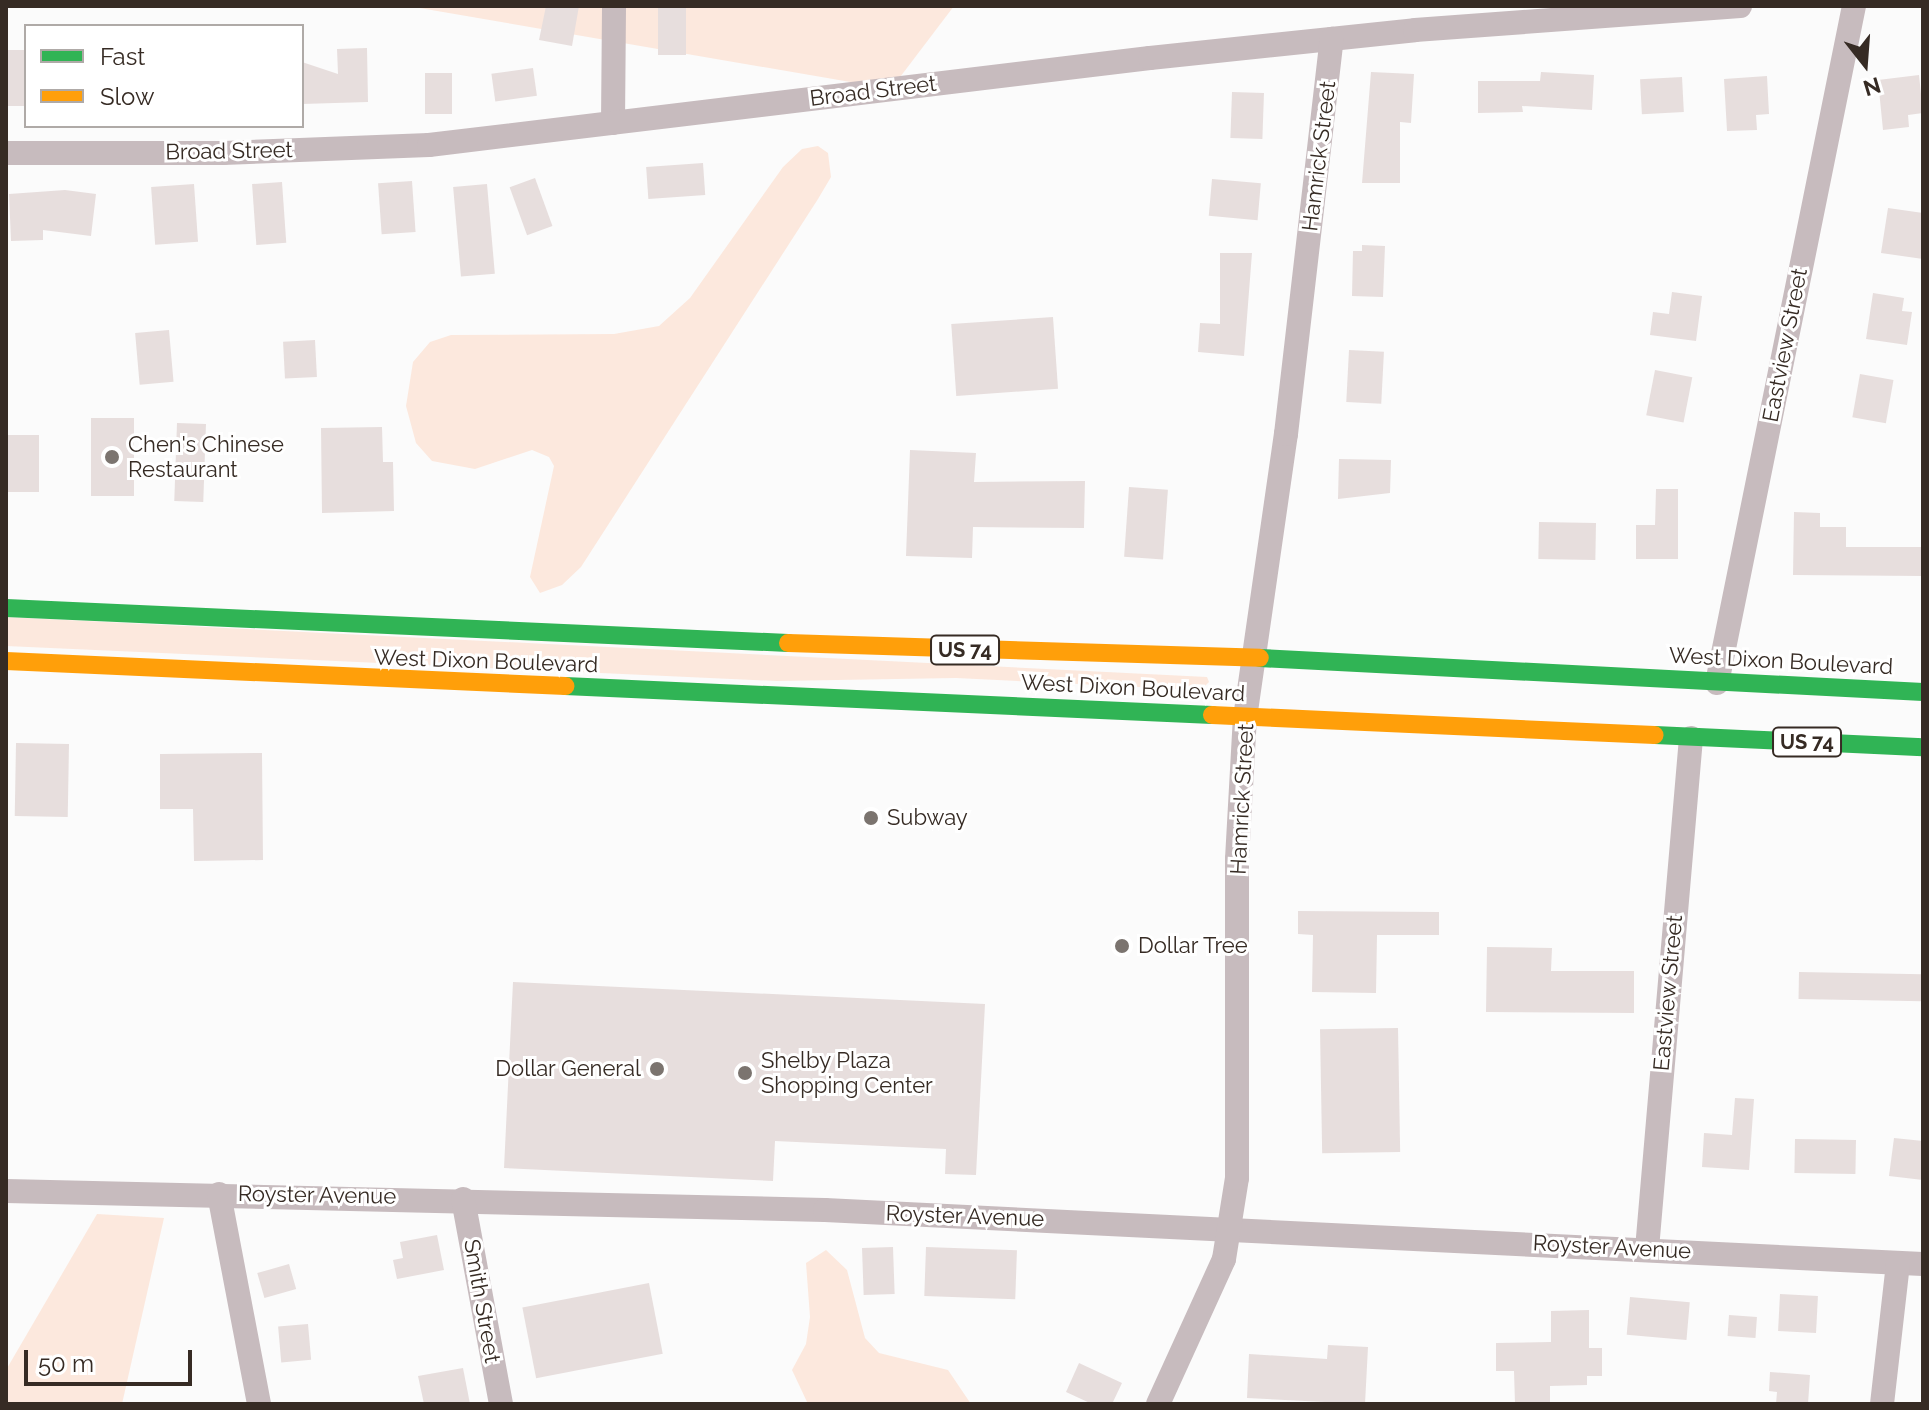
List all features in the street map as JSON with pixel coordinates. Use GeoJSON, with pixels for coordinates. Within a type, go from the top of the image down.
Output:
{"type":"FeatureCollection","features":[{"type":"Feature","properties":{"kind":"highway","name":"West Dixon Boulevard"},"geometry":{"type":"LineString","coordinates":[[6,608],[867,647],[1253,658],[1923,692]]}},
{"type":"Feature","properties":{"kind":"highway","name":"West Dixon Boulevard"},"geometry":{"type":"LineString","coordinates":[[6,661],[1923,747]]}},
{"type":"Feature","properties":{"kind":"street"},"geometry":{"type":"LineString","coordinates":[[613,123],[614,6]]}},
{"type":"Feature","properties":{"kind":"street","name":"Broad Street"},"geometry":{"type":"LineString","coordinates":[[6,153],[223,153],[429,145],[1332,39],[1740,6]]}},
{"type":"Feature","properties":{"kind":"street","name":"Eastview Street"},"geometry":{"type":"LineString","coordinates":[[1717,683],[1854,6]]}},
{"type":"Feature","properties":{"kind":"street","name":"Hamrick Street"},"geometry":{"type":"LineString","coordinates":[[1158,1404],[1224,1259],[1231,1226],[1239,1144],[1237,859],[1245,718],[1286,434],[1332,39]]}},
{"type":"Feature","properties":{"kind":"street","name":"Eastview Street"},"geometry":{"type":"LineString","coordinates":[[1647,1249],[1691,738]]}},
{"type":"Feature","properties":{"kind":"street","name":"Royster Avenue"},"geometry":{"type":"LineString","coordinates":[[6,1191],[463,1199],[1231,1226],[1923,1264]]}},
{"type":"Feature","properties":{"kind":"street"},"geometry":{"type":"LineString","coordinates":[[219,1194],[259,1404]]}},
{"type":"Feature","properties":{"kind":"street","name":"Smith Street"},"geometry":{"type":"LineString","coordinates":[[463,1199],[501,1404]]}},
{"type":"Feature","properties":{"kind":"street"},"geometry":{"type":"LineString","coordinates":[[1882,1404],[1898,1263]]}},
{"type":"Feature","properties":{"kind":"shaded area"},"geometry":{"type":"Polygon","coordinates":[[[408,6],[954,6],[891,89],[408,6]]]}},
{"type":"Feature","properties":{"kind":"shaded area"},"geometry":{"type":"Polygon","coordinates":[[[818,146],[828,153],[831,177],[818,199],[581,567],[562,585],[540,593],[530,577],[554,466],[549,457],[532,450],[475,469],[432,461],[416,443],[406,406],[413,362],[430,342],[451,335],[614,334],[659,326],[690,298],[783,167],[802,149],[818,146]]]}},
{"type":"Feature","properties":{"kind":"shaded area"},"geometry":{"type":"Polygon","coordinates":[[[6,617],[1207,677],[1209,682],[1201,690],[956,678],[777,681],[6,646],[6,617]]]}},
{"type":"Feature","properties":{"kind":"shaded area"},"geometry":{"type":"Polygon","coordinates":[[[97,1214],[164,1218],[122,1404],[6,1404],[6,1370],[97,1214]]]}},
{"type":"Feature","properties":{"kind":"shaded area"},"geometry":{"type":"Polygon","coordinates":[[[826,1250],[847,1270],[865,1338],[879,1353],[948,1370],[971,1404],[808,1404],[792,1370],[806,1344],[810,1317],[806,1263],[826,1250]]]}},
{"type":"Feature","properties":{"kind":"building"},"geometry":{"type":"Polygon","coordinates":[[[546,6],[579,6],[572,46],[539,40],[546,6]]]}},
{"type":"Feature","properties":{"kind":"building"},"geometry":{"type":"Polygon","coordinates":[[[658,6],[686,6],[686,55],[658,55],[658,6]]]}},
{"type":"Feature","properties":{"kind":"building"},"geometry":{"type":"Polygon","coordinates":[[[367,48],[368,102],[304,104],[304,63],[338,74],[337,49],[367,48]]]}},
{"type":"Feature","properties":{"kind":"building"},"geometry":{"type":"Polygon","coordinates":[[[6,50],[24,50],[24,106],[6,106],[6,50]]]}},
{"type":"Feature","properties":{"kind":"building"},"geometry":{"type":"Polygon","coordinates":[[[533,68],[537,96],[495,102],[491,74],[533,68]]]}},
{"type":"Feature","properties":{"kind":"building"},"geometry":{"type":"Polygon","coordinates":[[[1371,72],[1414,74],[1411,123],[1400,122],[1400,183],[1362,183],[1371,72]]]}},
{"type":"Feature","properties":{"kind":"building"},"geometry":{"type":"Polygon","coordinates":[[[1541,72],[1594,75],[1592,110],[1522,106],[1523,112],[1478,113],[1478,81],[1540,81],[1541,72]]]}},
{"type":"Feature","properties":{"kind":"building"},"geometry":{"type":"Polygon","coordinates":[[[425,73],[452,73],[452,114],[425,114],[425,73]]]}},
{"type":"Feature","properties":{"kind":"building"},"geometry":{"type":"Polygon","coordinates":[[[1919,75],[1923,113],[1908,115],[1909,127],[1883,130],[1878,80],[1919,75]]]}},
{"type":"Feature","properties":{"kind":"building"},"geometry":{"type":"Polygon","coordinates":[[[1767,76],[1769,114],[1756,115],[1757,130],[1727,131],[1724,79],[1767,76]]]}},
{"type":"Feature","properties":{"kind":"building"},"geometry":{"type":"Polygon","coordinates":[[[1682,77],[1684,112],[1642,114],[1640,79],[1682,77]]]}},
{"type":"Feature","properties":{"kind":"building"},"geometry":{"type":"Polygon","coordinates":[[[1232,92],[1264,93],[1262,139],[1230,138],[1232,92]]]}},
{"type":"Feature","properties":{"kind":"building"},"geometry":{"type":"Polygon","coordinates":[[[703,163],[705,195],[648,199],[646,167],[703,163]]]}},
{"type":"Feature","properties":{"kind":"building"},"geometry":{"type":"Polygon","coordinates":[[[535,178],[552,226],[527,235],[510,187],[535,178]]]}},
{"type":"Feature","properties":{"kind":"building"},"geometry":{"type":"Polygon","coordinates":[[[1212,179],[1261,183],[1258,220],[1209,216],[1212,179]]]}},
{"type":"Feature","properties":{"kind":"building"},"geometry":{"type":"Polygon","coordinates":[[[412,181],[416,232],[382,234],[378,183],[412,181]]]}},
{"type":"Feature","properties":{"kind":"building"},"geometry":{"type":"Polygon","coordinates":[[[282,182],[286,243],[256,245],[252,184],[282,182]]]}},
{"type":"Feature","properties":{"kind":"building"},"geometry":{"type":"Polygon","coordinates":[[[194,184],[198,242],[155,245],[151,187],[194,184]]]}},
{"type":"Feature","properties":{"kind":"building"},"geometry":{"type":"Polygon","coordinates":[[[487,184],[495,274],[461,277],[453,187],[487,184]]]}},
{"type":"Feature","properties":{"kind":"building"},"geometry":{"type":"Polygon","coordinates":[[[65,190],[96,194],[91,236],[43,230],[43,240],[11,241],[9,194],[65,190]]]}},
{"type":"Feature","properties":{"kind":"building"},"geometry":{"type":"Polygon","coordinates":[[[1888,208],[1923,213],[1923,259],[1881,253],[1888,208]]]}},
{"type":"Feature","properties":{"kind":"building"},"geometry":{"type":"Polygon","coordinates":[[[1362,245],[1385,246],[1383,297],[1352,296],[1353,251],[1362,251],[1362,245]]]}},
{"type":"Feature","properties":{"kind":"building"},"geometry":{"type":"Polygon","coordinates":[[[1220,253],[1252,253],[1244,356],[1198,352],[1200,323],[1220,324],[1220,253]]]}},
{"type":"Feature","properties":{"kind":"building"},"geometry":{"type":"Polygon","coordinates":[[[1672,292],[1702,296],[1696,341],[1650,335],[1653,312],[1669,314],[1672,292]]]}},
{"type":"Feature","properties":{"kind":"building"},"geometry":{"type":"Polygon","coordinates":[[[1873,293],[1904,298],[1902,311],[1912,312],[1907,345],[1866,339],[1873,293]]]}},
{"type":"Feature","properties":{"kind":"building"},"geometry":{"type":"Polygon","coordinates":[[[1053,317],[1058,389],[956,396],[951,324],[1053,317]]]}},
{"type":"Feature","properties":{"kind":"building"},"geometry":{"type":"Polygon","coordinates":[[[169,330],[174,382],[140,385],[135,333],[169,330]]]}},
{"type":"Feature","properties":{"kind":"building"},"geometry":{"type":"Polygon","coordinates":[[[315,340],[317,377],[285,379],[283,342],[315,340]]]}},
{"type":"Feature","properties":{"kind":"building"},"geometry":{"type":"Polygon","coordinates":[[[1349,350],[1384,352],[1381,404],[1346,402],[1349,350]]]}},
{"type":"Feature","properties":{"kind":"building"},"geometry":{"type":"Polygon","coordinates":[[[1655,370],[1692,377],[1684,422],[1646,415],[1655,370]]]}},
{"type":"Feature","properties":{"kind":"building"},"geometry":{"type":"Polygon","coordinates":[[[1860,374],[1893,380],[1886,423],[1852,417],[1860,374]]]}},
{"type":"Feature","properties":{"kind":"building","name":"Chen's Chinese Restaurant"},"geometry":{"type":"Polygon","coordinates":[[[91,418],[134,418],[134,496],[91,496],[91,418]]]}},
{"type":"Feature","properties":{"kind":"building"},"geometry":{"type":"Polygon","coordinates":[[[177,423],[206,424],[203,502],[174,501],[177,423]]]}},
{"type":"Feature","properties":{"kind":"building"},"geometry":{"type":"Polygon","coordinates":[[[382,427],[383,462],[393,462],[394,511],[322,513],[321,428],[382,427]]]}},
{"type":"Feature","properties":{"kind":"building"},"geometry":{"type":"Polygon","coordinates":[[[6,435],[39,435],[39,492],[6,492],[6,435]]]}},
{"type":"Feature","properties":{"kind":"building"},"geometry":{"type":"Polygon","coordinates":[[[910,450],[976,453],[974,482],[1085,481],[1084,528],[973,527],[972,558],[906,556],[910,450]]]}},
{"type":"Feature","properties":{"kind":"building"},"geometry":{"type":"Polygon","coordinates":[[[1339,459],[1391,460],[1390,493],[1338,499],[1339,459]]]}},
{"type":"Feature","properties":{"kind":"building"},"geometry":{"type":"Polygon","coordinates":[[[1129,487],[1168,490],[1163,560],[1124,557],[1129,487]]]}},
{"type":"Feature","properties":{"kind":"building"},"geometry":{"type":"Polygon","coordinates":[[[1656,489],[1678,489],[1678,559],[1636,559],[1636,525],[1655,525],[1656,489]]]}},
{"type":"Feature","properties":{"kind":"building"},"geometry":{"type":"Polygon","coordinates":[[[1794,512],[1820,513],[1820,527],[1846,527],[1846,547],[1923,547],[1923,576],[1793,575],[1794,512]]]}},
{"type":"Feature","properties":{"kind":"building"},"geometry":{"type":"Polygon","coordinates":[[[1539,522],[1596,523],[1595,560],[1538,559],[1539,522]]]}},
{"type":"Feature","properties":{"kind":"building"},"geometry":{"type":"Polygon","coordinates":[[[16,743],[69,744],[68,817],[15,816],[16,743]]]}},
{"type":"Feature","properties":{"kind":"building"},"geometry":{"type":"Polygon","coordinates":[[[262,753],[263,860],[194,861],[193,809],[160,809],[160,754],[262,753]]]}},
{"type":"Feature","properties":{"kind":"building"},"geometry":{"type":"Polygon","coordinates":[[[1298,911],[1439,912],[1439,935],[1377,935],[1376,993],[1312,992],[1313,935],[1298,934],[1298,911]]]}},
{"type":"Feature","properties":{"kind":"building"},"geometry":{"type":"Polygon","coordinates":[[[1487,947],[1552,948],[1551,971],[1634,971],[1634,1013],[1486,1012],[1487,947]]]}},
{"type":"Feature","properties":{"kind":"building"},"geometry":{"type":"Polygon","coordinates":[[[1799,972],[1923,974],[1923,1001],[1799,999],[1799,972]]]}},
{"type":"Feature","properties":{"kind":"building","name":"Shelby Plaza Shopping Center"},"geometry":{"type":"Polygon","coordinates":[[[513,982],[985,1004],[976,1175],[945,1174],[946,1149],[775,1141],[773,1181],[504,1168],[513,982]]]}},
{"type":"Feature","properties":{"kind":"building"},"geometry":{"type":"Polygon","coordinates":[[[1398,1028],[1400,1152],[1322,1153],[1320,1029],[1398,1028]]]}},
{"type":"Feature","properties":{"kind":"building"},"geometry":{"type":"Polygon","coordinates":[[[1735,1098],[1754,1099],[1749,1170],[1702,1167],[1704,1133],[1732,1135],[1735,1098]]]}},
{"type":"Feature","properties":{"kind":"building"},"geometry":{"type":"Polygon","coordinates":[[[1894,1138],[1923,1141],[1923,1180],[1889,1176],[1894,1138]]]}},
{"type":"Feature","properties":{"kind":"building"},"geometry":{"type":"Polygon","coordinates":[[[1795,1139],[1856,1140],[1855,1174],[1794,1173],[1795,1139]]]}},
{"type":"Feature","properties":{"kind":"building"},"geometry":{"type":"Polygon","coordinates":[[[437,1235],[444,1270],[397,1279],[393,1260],[403,1258],[400,1242],[437,1235]]]}},
{"type":"Feature","properties":{"kind":"building"},"geometry":{"type":"Polygon","coordinates":[[[893,1247],[895,1294],[864,1295],[862,1248],[893,1247]]]}},
{"type":"Feature","properties":{"kind":"building"},"geometry":{"type":"Polygon","coordinates":[[[926,1247],[1017,1250],[1015,1299],[924,1296],[926,1247]]]}},
{"type":"Feature","properties":{"kind":"building"},"geometry":{"type":"Polygon","coordinates":[[[289,1264],[296,1289],[264,1298],[257,1273],[289,1264]]]}},
{"type":"Feature","properties":{"kind":"building"},"geometry":{"type":"Polygon","coordinates":[[[649,1283],[663,1354],[536,1378],[522,1308],[649,1283]]]}},
{"type":"Feature","properties":{"kind":"building"},"geometry":{"type":"Polygon","coordinates":[[[1780,1294],[1818,1296],[1816,1333],[1778,1331],[1780,1294]]]}},
{"type":"Feature","properties":{"kind":"building"},"geometry":{"type":"Polygon","coordinates":[[[1630,1297],[1690,1302],[1686,1340],[1627,1335],[1630,1297]]]}},
{"type":"Feature","properties":{"kind":"building"},"geometry":{"type":"Polygon","coordinates":[[[1589,1310],[1589,1348],[1602,1348],[1602,1376],[1587,1376],[1587,1385],[1550,1386],[1550,1404],[1515,1404],[1514,1371],[1496,1371],[1496,1343],[1551,1342],[1551,1311],[1589,1310]]]}},
{"type":"Feature","properties":{"kind":"building"},"geometry":{"type":"Polygon","coordinates":[[[1729,1315],[1757,1317],[1755,1338],[1728,1336],[1729,1315]]]}},
{"type":"Feature","properties":{"kind":"building"},"geometry":{"type":"Polygon","coordinates":[[[308,1324],[311,1360],[281,1362],[278,1327],[308,1324]]]}},
{"type":"Feature","properties":{"kind":"building"},"geometry":{"type":"Polygon","coordinates":[[[1328,1345],[1368,1347],[1365,1404],[1247,1398],[1249,1354],[1327,1359],[1328,1345]]]}},
{"type":"Feature","properties":{"kind":"building"},"geometry":{"type":"Polygon","coordinates":[[[1079,1363],[1122,1383],[1112,1404],[1092,1404],[1066,1392],[1079,1363]]]}},
{"type":"Feature","properties":{"kind":"building"},"geometry":{"type":"Polygon","coordinates":[[[463,1368],[470,1404],[424,1404],[418,1376],[463,1368]]]}},
{"type":"Feature","properties":{"kind":"building"},"geometry":{"type":"Polygon","coordinates":[[[1770,1372],[1810,1375],[1808,1404],[1776,1404],[1777,1392],[1769,1391],[1770,1372]]]}},
{"type":"Feature","properties":{"kind":"traffic: fast"},"geometry":{"type":"LineString","coordinates":[[6,608],[788,643]]}},
{"type":"Feature","properties":{"kind":"traffic: fast"},"geometry":{"type":"LineString","coordinates":[[1260,658],[1923,692]]}},
{"type":"Feature","properties":{"kind":"traffic: fast"},"geometry":{"type":"LineString","coordinates":[[565,686],[1212,715]]}},
{"type":"Feature","properties":{"kind":"traffic: fast"},"geometry":{"type":"LineString","coordinates":[[1655,735],[1923,747]]}},
{"type":"Feature","properties":{"kind":"traffic: slow"},"geometry":{"type":"LineString","coordinates":[[788,643],[1260,658]]}},
{"type":"Feature","properties":{"kind":"traffic: slow"},"geometry":{"type":"LineString","coordinates":[[6,661],[565,686]]}},
{"type":"Feature","properties":{"kind":"traffic: slow"},"geometry":{"type":"LineString","coordinates":[[1212,715],[1655,735]]}},
{"type":"Feature","properties":{"kind":"place","name":"Chen's Chinese Restaurant"},"geometry":{"type":"Point","coordinates":[112,457]}},
{"type":"Feature","properties":{"kind":"place","name":"Subway"},"geometry":{"type":"Point","coordinates":[871,818]}},
{"type":"Feature","properties":{"kind":"place","name":"Dollar Tree"},"geometry":{"type":"Point","coordinates":[1122,946]}},
{"type":"Feature","properties":{"kind":"place","name":"Dollar General"},"geometry":{"type":"Point","coordinates":[657,1069]}},
{"type":"Feature","properties":{"kind":"place","name":"Shelby Plaza Shopping Center"},"geometry":{"type":"Point","coordinates":[745,1073]}}]}
